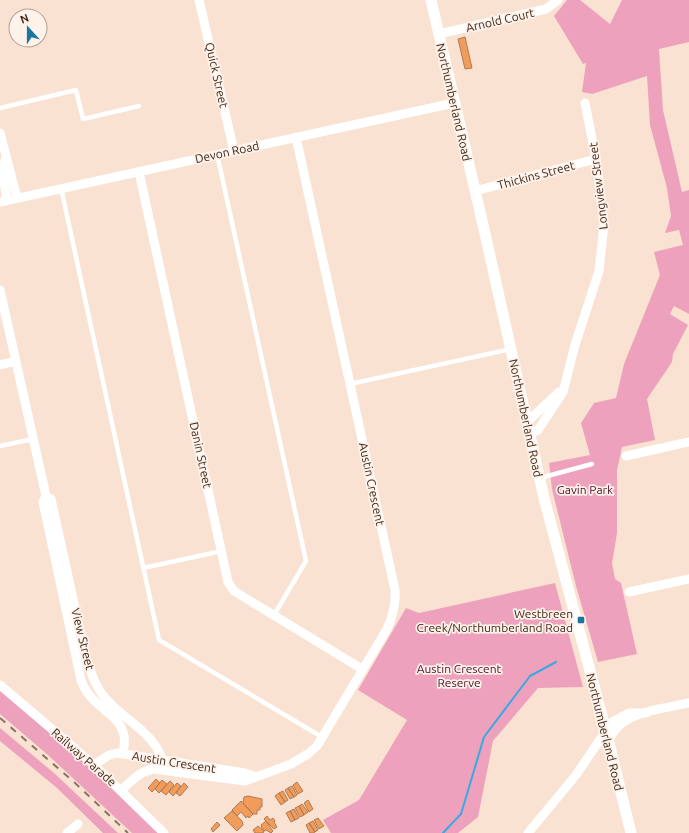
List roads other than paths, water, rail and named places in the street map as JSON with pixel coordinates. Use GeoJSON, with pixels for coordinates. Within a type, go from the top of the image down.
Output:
{"type":"FeatureCollection","features":[{"type":"Feature","properties":{"kind":"street","name":"Quick Street"},"geometry":{"type":"LineString","coordinates":[[199,0],[234,151]]}},
{"type":"Feature","properties":{"kind":"street","name":"Northumberland Road"},"geometry":{"type":"LineString","coordinates":[[431,0],[539,478],[607,736],[630,833]]}},
{"type":"Feature","properties":{"kind":"street","name":"Arnold Court"},"geometry":{"type":"LineString","coordinates":[[438,34],[546,9],[558,0]]}},
{"type":"Feature","properties":{"kind":"street","name":"Devon Road"},"geometry":{"type":"LineString","coordinates":[[3,201],[454,103]]}},
{"type":"Feature","properties":{"kind":"street","name":"Longview Street"},"geometry":{"type":"LineString","coordinates":[[530,434],[538,430],[561,397],[599,271],[604,225],[596,159],[585,103]]}},
{"type":"Feature","properties":{"kind":"street"},"geometry":{"type":"LineString","coordinates":[[0,133],[17,198]]}},
{"type":"Feature","properties":{"kind":"street","name":"Austin Crescent"},"geometry":{"type":"LineString","coordinates":[[122,790],[141,772],[153,769],[235,781],[245,781],[277,770],[302,758],[312,751],[322,737],[387,629],[393,616],[396,598],[296,137]]}},
{"type":"Feature","properties":{"kind":"street"},"geometry":{"type":"LineString","coordinates":[[3,201],[5,156]]}},
{"type":"Feature","properties":{"kind":"street","name":"Thickins Street"},"geometry":{"type":"LineString","coordinates":[[475,191],[596,159]]}},
{"type":"Feature","properties":{"kind":"street","name":"Danin Street"},"geometry":{"type":"LineString","coordinates":[[139,172],[228,582],[234,591],[362,669]]}},
{"type":"Feature","properties":{"kind":"street","name":"View Street"},"geometry":{"type":"LineString","coordinates":[[0,290],[46,496],[43,502],[81,680],[87,694],[92,700],[121,726],[125,740],[123,754]]}},
{"type":"Feature","properties":{"kind":"street"},"geometry":{"type":"LineString","coordinates":[[0,365],[16,361]]}},
{"type":"Feature","properties":{"kind":"street","name":"Longview Street"},"geometry":{"type":"LineString","coordinates":[[527,422],[556,396],[564,384]]}},
{"type":"Feature","properties":{"kind":"street"},"geometry":{"type":"LineString","coordinates":[[626,456],[689,442]]}},
{"type":"Feature","properties":{"kind":"street","name":"View Street"},"geometry":{"type":"LineString","coordinates":[[46,496],[51,499],[90,673],[105,698],[155,743],[162,759]]}},
{"type":"Feature","properties":{"kind":"street"},"geometry":{"type":"LineString","coordinates":[[629,592],[689,579]]}},
{"type":"Feature","properties":{"kind":"street","name":"Railway Parade"},"geometry":{"type":"LineString","coordinates":[[0,685],[122,790],[164,833]]}},
{"type":"Feature","properties":{"kind":"street"},"geometry":{"type":"LineString","coordinates":[[528,833],[607,736],[620,725],[646,712],[689,703]]}},
{"type":"Feature","properties":{"kind":"street","name":"Austin Crescent"},"geometry":{"type":"LineString","coordinates":[[94,765],[112,754],[123,754],[245,773],[256,777]]}},
{"type":"Feature","properties":{"kind":"street"},"geometry":{"type":"LineString","coordinates":[[67,833],[78,824]]}},
{"type":"Feature","properties":{"kind":"lane"},"geometry":{"type":"LineString","coordinates":[[0,108],[76,90],[83,119],[139,106]]}},
{"type":"Feature","properties":{"kind":"lane"},"geometry":{"type":"LineString","coordinates":[[217,154],[306,561],[274,615]]}},
{"type":"Feature","properties":{"kind":"lane"},"geometry":{"type":"LineString","coordinates":[[62,188],[159,640],[322,737]]}},
{"type":"Feature","properties":{"kind":"lane"},"geometry":{"type":"LineString","coordinates":[[350,384],[511,349]]}},
{"type":"Feature","properties":{"kind":"lane"},"geometry":{"type":"LineString","coordinates":[[0,446],[33,439]]}},
{"type":"Feature","properties":{"kind":"lane"},"geometry":{"type":"LineString","coordinates":[[539,478],[592,464]]}},
{"type":"Feature","properties":{"kind":"lane"},"geometry":{"type":"LineString","coordinates":[[143,568],[222,551]]}},
{"type":"Feature","properties":{"kind":"waterway"},"geometry":{"type":"LineString","coordinates":[[443,833],[461,814],[484,737],[530,676],[556,662]]}},
{"type":"Feature","properties":{"kind":"railway"},"geometry":{"type":"LineString","coordinates":[[0,718],[74,782],[128,833]]}},
{"type":"Feature","properties":{"kind":"place","name":"Westbreen Creek/Northumberland Road"},"geometry":{"type":"Point","coordinates":[581,620]}},
{"type":"Feature","properties":{"kind":"park label","name":"Gavin Park"},"geometry":{"type":"Point","coordinates":[585,489]}},
{"type":"Feature","properties":{"kind":"park label","name":"Austin Crescent Reserve"},"geometry":{"type":"Point","coordinates":[459,675]}}]}
